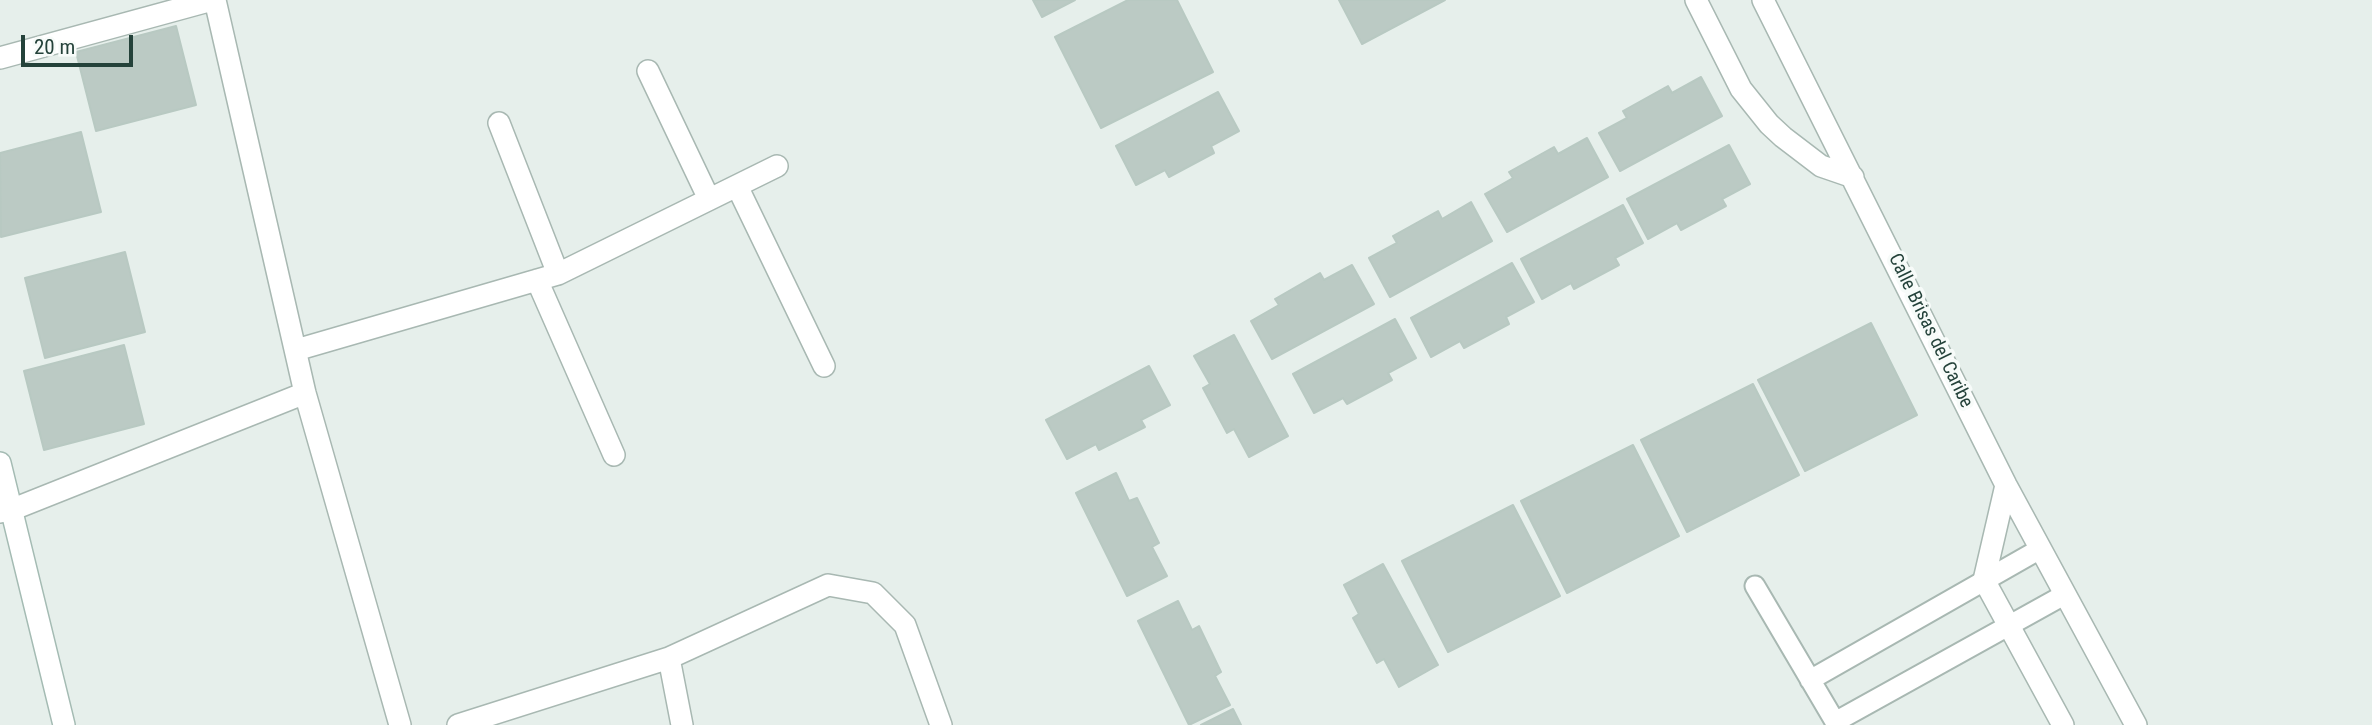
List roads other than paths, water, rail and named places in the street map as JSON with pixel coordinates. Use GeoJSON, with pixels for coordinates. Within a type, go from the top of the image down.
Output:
{"type":"FeatureCollection","features":[{"type":"Feature","properties":{"kind":"street"},"geometry":{"type":"LineString","coordinates":[[0,58],[214,0],[305,393],[400,725]]}},
{"type":"Feature","properties":{"kind":"street"},"geometry":{"type":"LineString","coordinates":[[1696,0],[1741,89],[1769,124],[1821,166],[1853,177]]}},
{"type":"Feature","properties":{"kind":"street","name":"Calle Brisas del Caribe"},"geometry":{"type":"LineString","coordinates":[[1763,0],[2006,485],[2136,725]]}},
{"type":"Feature","properties":{"kind":"street"},"geometry":{"type":"LineString","coordinates":[[648,71],[709,199]]}},
{"type":"Feature","properties":{"kind":"street"},"geometry":{"type":"LineString","coordinates":[[499,123],[558,274]]}},
{"type":"Feature","properties":{"kind":"street"},"geometry":{"type":"LineString","coordinates":[[296,351],[558,274],[777,166]]}},
{"type":"Feature","properties":{"kind":"street"},"geometry":{"type":"LineString","coordinates":[[737,186],[824,366]]}},
{"type":"Feature","properties":{"kind":"street"},"geometry":{"type":"LineString","coordinates":[[537,280],[614,455]]}},
{"type":"Feature","properties":{"kind":"street"},"geometry":{"type":"LineString","coordinates":[[5,511],[305,393]]}},
{"type":"Feature","properties":{"kind":"street"},"geometry":{"type":"LineString","coordinates":[[0,463],[5,511],[64,725]]}},
{"type":"Feature","properties":{"kind":"street"},"geometry":{"type":"LineString","coordinates":[[2006,485],[1984,580],[2063,725]]}},
{"type":"Feature","properties":{"kind":"street"},"geometry":{"type":"LineString","coordinates":[[458,725],[669,658],[828,585],[873,593],[905,625],[942,725]]}},
{"type":"Feature","properties":{"kind":"street"},"geometry":{"type":"LineString","coordinates":[[669,658],[682,725]]}},
{"type":"Feature","properties":{"kind":"lane"},"geometry":{"type":"LineString","coordinates":[[1810,680],[2040,549]]}},
{"type":"Feature","properties":{"kind":"lane"},"geometry":{"type":"LineString","coordinates":[[1755,586],[1836,723],[2064,595]]}}]}
